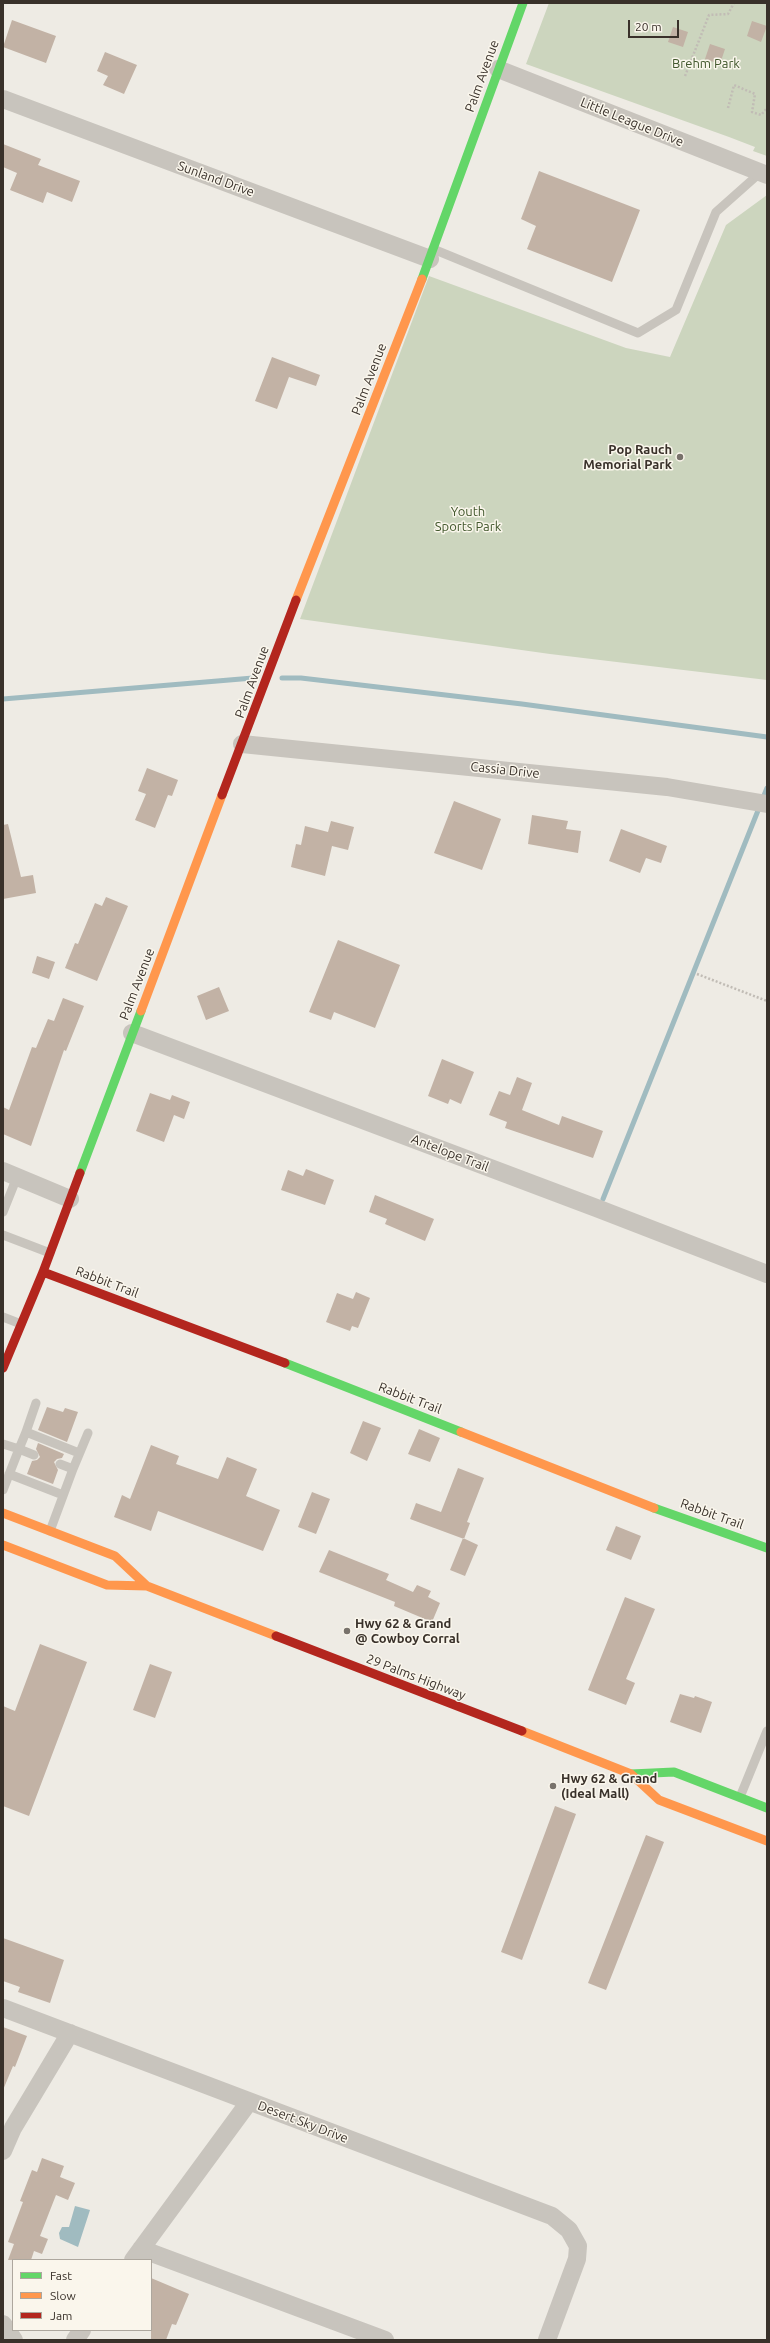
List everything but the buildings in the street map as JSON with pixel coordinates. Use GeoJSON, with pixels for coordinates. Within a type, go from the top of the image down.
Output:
{"type":"FeatureCollection","features":[{"type":"Feature","properties":{"kind":"street","name":"Palm Avenue"},"geometry":{"type":"LineString","coordinates":[[3,1368],[43,1272],[242,744],[431,254],[523,3]]}},
{"type":"Feature","properties":{"kind":"street","name":"Little League Drive"},"geometry":{"type":"LineString","coordinates":[[498,69],[764,174]]}},
{"type":"Feature","properties":{"kind":"street","name":"Sunland Drive"},"geometry":{"type":"LineString","coordinates":[[3,99],[431,254]]}},
{"type":"Feature","properties":{"kind":"street","name":"Cassia Drive"},"geometry":{"type":"LineString","coordinates":[[242,744],[667,787],[767,804]]}},
{"type":"Feature","properties":{"kind":"street","name":"Antelope Trail"},"geometry":{"type":"LineString","coordinates":[[132,1033],[767,1274]]}},
{"type":"Feature","properties":{"kind":"street"},"geometry":{"type":"LineString","coordinates":[[10,1174],[70,1198]]}},
{"type":"Feature","properties":{"kind":"street","name":"Rabbit Trail"},"geometry":{"type":"LineString","coordinates":[[43,1272],[337,1383],[658,1509],[767,1548]]}},
{"type":"Feature","properties":{"kind":"street","name":"29 Palms Highway"},"geometry":{"type":"LineString","coordinates":[[3,1512],[115,1556],[147,1586]]}},
{"type":"Feature","properties":{"kind":"street","name":"29 Palms Highway"},"geometry":{"type":"LineString","coordinates":[[3,1545],[107,1585],[147,1586],[631,1774],[659,1800],[767,1841]]}},
{"type":"Feature","properties":{"kind":"street","name":"29 Palms Highway"},"geometry":{"type":"LineString","coordinates":[[631,1774],[674,1772],[767,1808]]}},
{"type":"Feature","properties":{"kind":"street","name":"Desert Sky Drive"},"geometry":{"type":"LineString","coordinates":[[3,2008],[552,2216],[569,2230],[578,2246],[577,2259],[547,2340]]}},
{"type":"Feature","properties":{"kind":"street"},"geometry":{"type":"LineString","coordinates":[[3,2151],[13,2128],[70,2033]]}},
{"type":"Feature","properties":{"kind":"street"},"geometry":{"type":"LineString","coordinates":[[149,2259],[137,2255],[249,2102]]}},
{"type":"Feature","properties":{"kind":"street"},"geometry":{"type":"LineString","coordinates":[[152,2260],[385,2340]]}},
{"type":"Feature","properties":{"kind":"street"},"geometry":{"type":"LineString","coordinates":[[3,2324],[14,2340]]}},
{"type":"Feature","properties":{"kind":"street"},"geometry":{"type":"LineString","coordinates":[[75,2340],[81,2331]]}},
{"type":"Feature","properties":{"kind":"lane"},"geometry":{"type":"LineString","coordinates":[[431,254],[638,333],[676,310],[716,212],[764,174]]}},
{"type":"Feature","properties":{"kind":"lane"},"geometry":{"type":"LineString","coordinates":[[3,1212],[10,1174]]}},
{"type":"Feature","properties":{"kind":"lane"},"geometry":{"type":"LineString","coordinates":[[3,1236],[50,1253]]}},
{"type":"Feature","properties":{"kind":"lane"},"geometry":{"type":"LineString","coordinates":[[3,1318],[21,1324]]}},
{"type":"Feature","properties":{"kind":"lane"},"geometry":{"type":"LineString","coordinates":[[3,1490],[36,1403]]}},
{"type":"Feature","properties":{"kind":"lane"},"geometry":{"type":"LineString","coordinates":[[26,1432],[79,1453]]}},
{"type":"Feature","properties":{"kind":"lane"},"geometry":{"type":"LineString","coordinates":[[50,1531],[88,1433]]}},
{"type":"Feature","properties":{"kind":"lane"},"geometry":{"type":"LineString","coordinates":[[3,1444],[34,1455]]}},
{"type":"Feature","properties":{"kind":"lane"},"geometry":{"type":"LineString","coordinates":[[60,1464],[73,1469]]}},
{"type":"Feature","properties":{"kind":"lane"},"geometry":{"type":"LineString","coordinates":[[9,1474],[64,1495]]}},
{"type":"Feature","properties":{"kind":"lane"},"geometry":{"type":"LineString","coordinates":[[740,1797],[767,1731]]}},
{"type":"Feature","properties":{"kind":"path"},"geometry":{"type":"LineString","coordinates":[[685,76],[709,15],[728,14],[734,3]]}},
{"type":"Feature","properties":{"kind":"path"},"geometry":{"type":"LineString","coordinates":[[728,108],[734,85],[755,94],[752,112],[761,115],[767,108]]}},
{"type":"Feature","properties":{"kind":"path"},"geometry":{"type":"LineString","coordinates":[[697,974],[767,1002]]}},
{"type":"Feature","properties":{"kind":"green space","name":"Brehm Park"},"geometry":{"type":"Polygon","coordinates":[[[549,3],[767,3],[767,156],[753,151],[755,147],[729,137],[526,64],[549,3]]]}},
{"type":"Feature","properties":{"kind":"green space","name":"Youth Sports Park"},"geometry":{"type":"Polygon","coordinates":[[[767,195],[767,680],[550,654],[300,619],[429,276],[626,348],[670,357],[726,225],[767,195]]]}},
{"type":"Feature","properties":{"kind":"water"},"geometry":{"type":"Polygon","coordinates":[[[75,2206],[90,2210],[78,2247],[60,2239],[59,2233],[62,2227],[69,2227],[75,2206]]]}},
{"type":"Feature","properties":{"kind":"waterway"},"geometry":{"type":"LineString","coordinates":[[3,699],[253,678]]}},
{"type":"Feature","properties":{"kind":"waterway"},"geometry":{"type":"LineString","coordinates":[[282,678],[301,678],[522,704],[767,737]]}},
{"type":"Feature","properties":{"kind":"waterway"},"geometry":{"type":"LineString","coordinates":[[603,1199],[767,788]]}},
{"type":"Feature","properties":{"kind":"traffic: fast"},"geometry":{"type":"LineString","coordinates":[[422,279],[523,3]]}},
{"type":"Feature","properties":{"kind":"traffic: fast"},"geometry":{"type":"LineString","coordinates":[[80,1173],[141,1011]]}},
{"type":"Feature","properties":{"kind":"traffic: fast"},"geometry":{"type":"LineString","coordinates":[[285,1363],[461,1432]]}},
{"type":"Feature","properties":{"kind":"traffic: fast"},"geometry":{"type":"LineString","coordinates":[[654,1508],[767,1548]]}},
{"type":"Feature","properties":{"kind":"traffic: fast"},"geometry":{"type":"LineString","coordinates":[[631,1774],[674,1772],[767,1808]]}},
{"type":"Feature","properties":{"kind":"traffic: slow"},"geometry":{"type":"LineString","coordinates":[[296,600],[422,279]]}},
{"type":"Feature","properties":{"kind":"traffic: slow"},"geometry":{"type":"LineString","coordinates":[[141,1011],[222,795]]}},
{"type":"Feature","properties":{"kind":"traffic: slow"},"geometry":{"type":"LineString","coordinates":[[461,1432],[654,1508]]}},
{"type":"Feature","properties":{"kind":"traffic: slow"},"geometry":{"type":"LineString","coordinates":[[3,1513],[115,1556],[147,1586]]}},
{"type":"Feature","properties":{"kind":"traffic: slow"},"geometry":{"type":"LineString","coordinates":[[3,1545],[107,1585],[147,1586],[276,1636]]}},
{"type":"Feature","properties":{"kind":"traffic: slow"},"geometry":{"type":"LineString","coordinates":[[522,1731],[631,1774],[659,1800],[767,1841]]}},
{"type":"Feature","properties":{"kind":"traffic: jam"},"geometry":{"type":"LineString","coordinates":[[222,795],[296,600]]}},
{"type":"Feature","properties":{"kind":"traffic: jam"},"geometry":{"type":"LineString","coordinates":[[3,1368],[43,1272],[80,1173]]}},
{"type":"Feature","properties":{"kind":"traffic: jam"},"geometry":{"type":"LineString","coordinates":[[43,1272],[285,1363]]}},
{"type":"Feature","properties":{"kind":"traffic: jam"},"geometry":{"type":"LineString","coordinates":[[276,1636],[522,1731]]}},
{"type":"Feature","properties":{"kind":"place","name":"Pop Rauch Memorial Park"},"geometry":{"type":"Point","coordinates":[680,457]}},
{"type":"Feature","properties":{"kind":"place","name":"Hwy 62 & Grand @ Cowboy Corral"},"geometry":{"type":"Point","coordinates":[347,1631]}},
{"type":"Feature","properties":{"kind":"place","name":"Hwy 62 & Grand (Ideal Mall)"},"geometry":{"type":"Point","coordinates":[553,1786]}}]}
